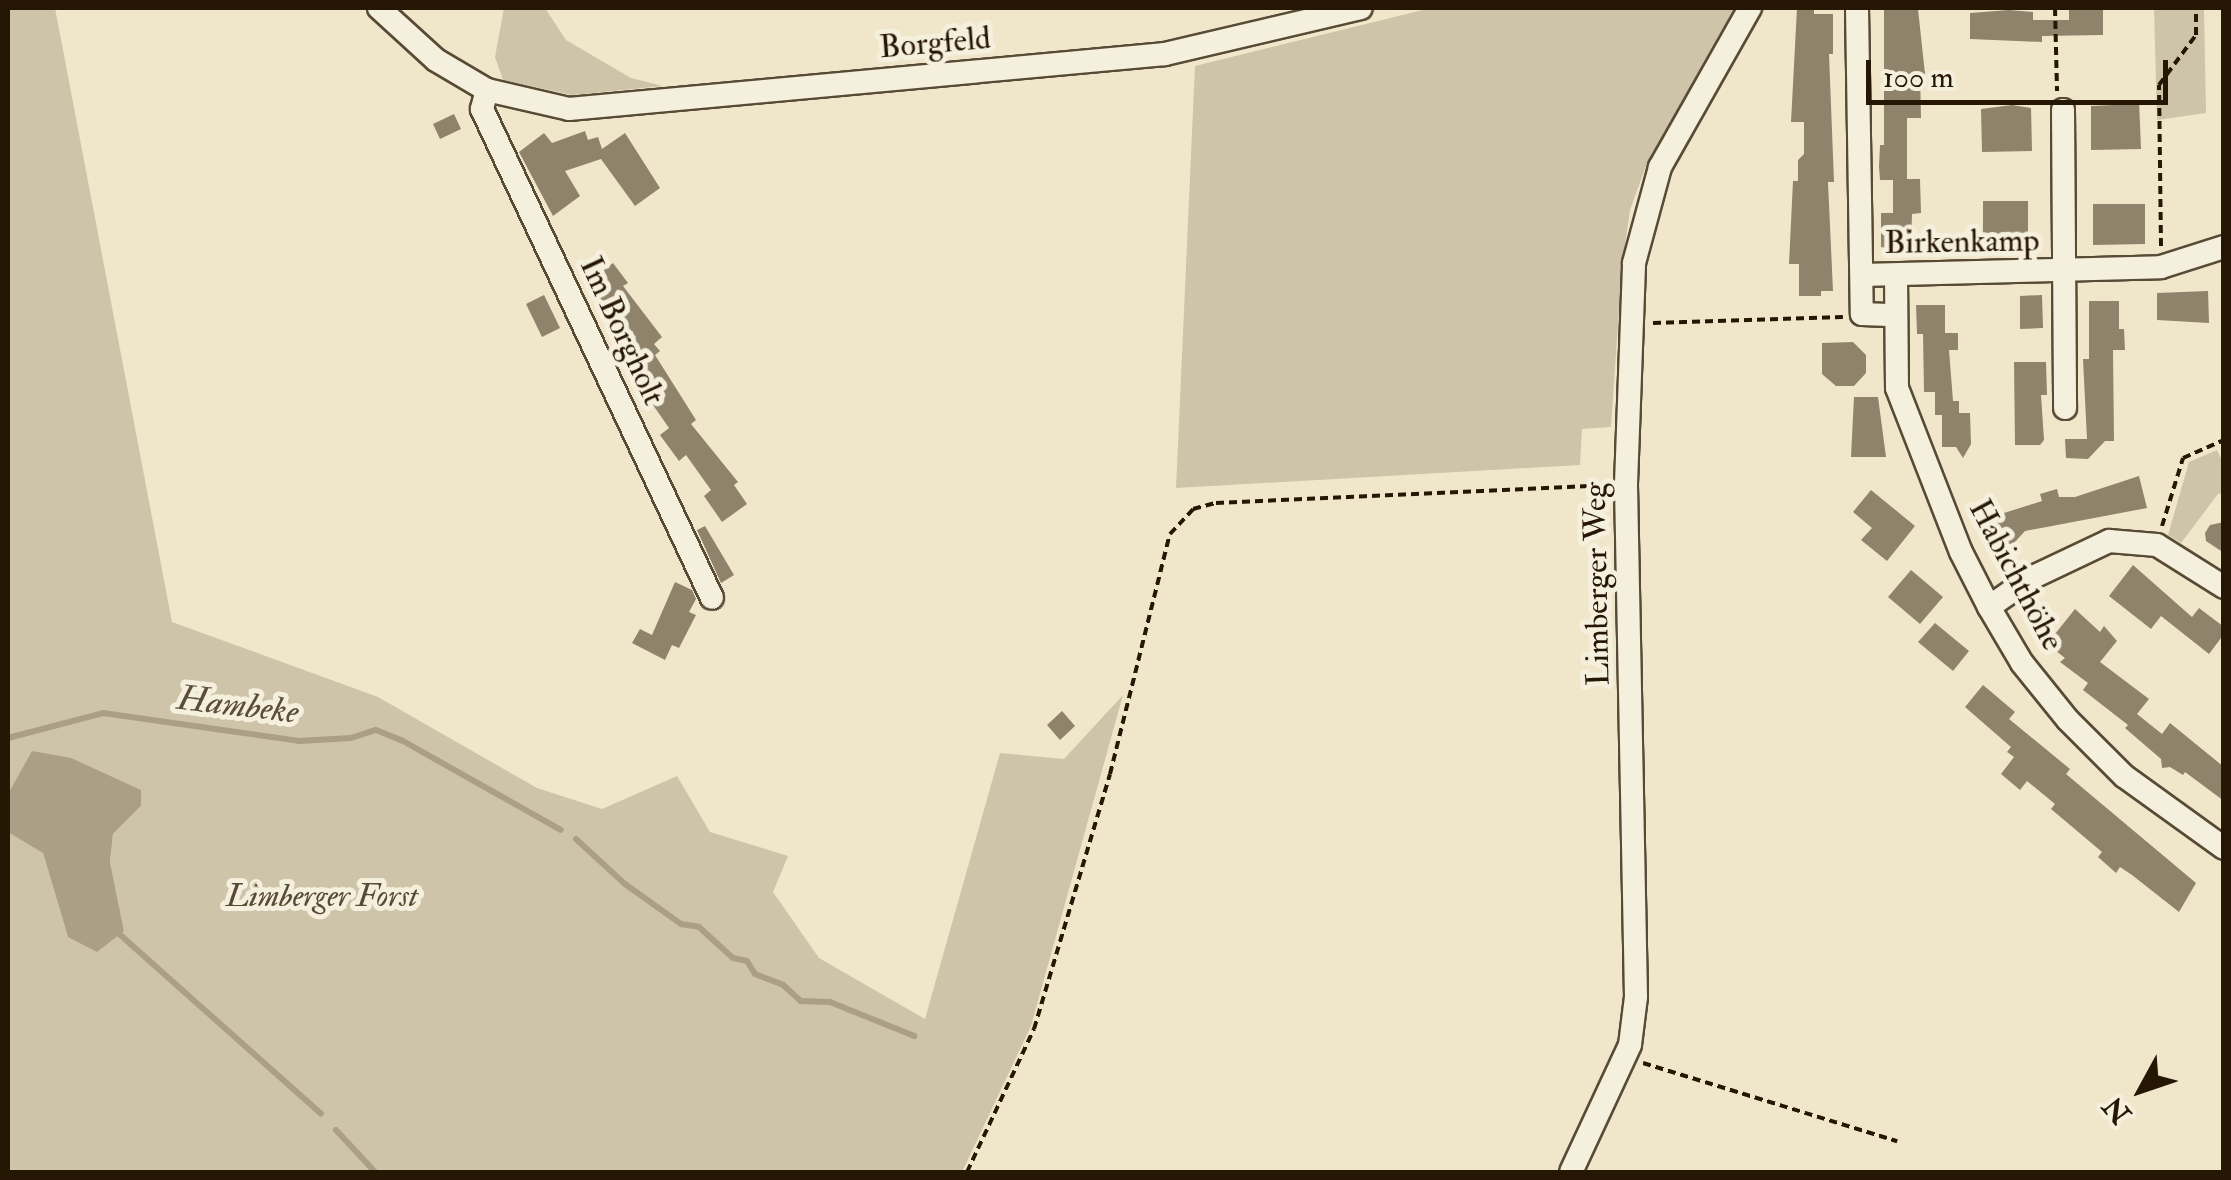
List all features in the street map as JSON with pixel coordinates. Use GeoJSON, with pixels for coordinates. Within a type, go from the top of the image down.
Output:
{"type":"FeatureCollection","features":[{"type":"Feature","properties":{"kind":"street","name":"Borgfeld"},"geometry":{"type":"LineString","coordinates":[[378,8],[436,60],[487,90],[569,109],[1165,54],[1361,8]]}},
{"type":"Feature","properties":{"kind":"street","name":"Limberger Weg"},"geometry":{"type":"LineString","coordinates":[[1571,1172],[1624,1057],[1632,1029],[1639,952],[1626,484],[1634,263],[1660,167],[1750,8]]}},
{"type":"Feature","properties":{"kind":"street"},"geometry":{"type":"LineString","coordinates":[[1858,8],[1862,314],[1895,314]]}},
{"type":"Feature","properties":{"kind":"street","name":"Im Borgholt"},"geometry":{"type":"LineString","coordinates":[[487,90],[482,109],[712,598]]}},
{"type":"Feature","properties":{"kind":"street","name":"Birkenkamp"},"geometry":{"type":"LineString","coordinates":[[2063,110],[2066,408]]}},
{"type":"Feature","properties":{"kind":"street","name":"Birkenkamp"},"geometry":{"type":"LineString","coordinates":[[1862,276],[2161,268],[2224,247]]}},
{"type":"Feature","properties":{"kind":"street","name":"Habichthöhe"},"geometry":{"type":"LineString","coordinates":[[1896,275],[1896,388],[1961,552],[1988,607],[2022,664],[2068,720],[2124,776],[2224,848]]}},
{"type":"Feature","properties":{"kind":"street"},"geometry":{"type":"LineString","coordinates":[[1988,607],[2028,579],[2110,541],[2156,545],[2224,587]]}},
{"type":"Feature","properties":{"kind":"path"},"geometry":{"type":"LineString","coordinates":[[2055,8],[2057,99],[2063,110]]}},
{"type":"Feature","properties":{"kind":"path"},"geometry":{"type":"LineString","coordinates":[[2161,268],[2160,85],[2196,35],[2196,8]]}},
{"type":"Feature","properties":{"kind":"path"},"geometry":{"type":"LineString","coordinates":[[1633,323],[1862,314]]}},
{"type":"Feature","properties":{"kind":"path"},"geometry":{"type":"LineString","coordinates":[[2156,545],[2183,458],[2224,440]]}},
{"type":"Feature","properties":{"kind":"path"},"geometry":{"type":"LineString","coordinates":[[966,1172],[1034,1029],[1110,774],[1170,534],[1193,508],[1216,503],[1626,484]]}},
{"type":"Feature","properties":{"kind":"path"},"geometry":{"type":"LineString","coordinates":[[1624,1057],[1897,1140]]}},
{"type":"Feature","properties":{"kind":"green space","name":"Limberger Forst"},"geometry":{"type":"Polygon","coordinates":[[[8,8],[55,8],[172,622],[378,697],[537,788],[602,809],[677,776],[710,832],[788,856],[773,892],[819,958],[925,1019],[1000,753],[1064,759],[1123,695],[1031,1026],[962,1172],[8,1172],[8,829],[43,853],[68,937],[124,931],[110,862],[113,834],[141,806],[33,751],[8,794],[8,8]]]}},
{"type":"Feature","properties":{"kind":"green space"},"geometry":{"type":"Polygon","coordinates":[[[504,8],[545,8],[566,40],[631,78],[663,86],[572,95],[503,80],[495,57],[504,8]]]}},
{"type":"Feature","properties":{"kind":"green space"},"geometry":{"type":"Polygon","coordinates":[[[1431,8],[1734,8],[1647,163],[1630,210],[1622,266],[1611,427],[1582,429],[1580,465],[1176,488],[1195,66],[1431,8]]]}},
{"type":"Feature","properties":{"kind":"green space"},"geometry":{"type":"Polygon","coordinates":[[[2154,8],[2204,8],[2206,113],[2157,120],[2154,8]]]}},
{"type":"Feature","properties":{"kind":"green space"},"geometry":{"type":"Polygon","coordinates":[[[2217,450],[2223,463],[2223,493],[2218,494],[2181,543],[2168,535],[2189,462],[2217,450]]]}},
{"type":"Feature","properties":{"kind":"shaded area"},"geometry":{"type":"Polygon","coordinates":[[[32,751],[71,758],[141,790],[141,806],[113,834],[110,862],[124,931],[97,952],[68,937],[43,853],[8,832],[8,794],[32,751]]]}},
{"type":"Feature","properties":{"kind":"building"},"geometry":{"type":"Polygon","coordinates":[[[1797,8],[1814,8],[1814,14],[1833,14],[1833,54],[1829,54],[1834,182],[1828,182],[1833,291],[1821,291],[1821,296],[1799,296],[1799,264],[1789,264],[1793,181],[1798,181],[1798,160],[1804,154],[1804,122],[1791,122],[1797,8]]]}},
{"type":"Feature","properties":{"kind":"building"},"geometry":{"type":"Polygon","coordinates":[[[1884,8],[1918,9],[1925,74],[1920,74],[1921,118],[1907,118],[1907,179],[1920,179],[1921,213],[1912,214],[1911,247],[1901,251],[1881,247],[1881,213],[1893,213],[1893,180],[1880,180],[1879,167],[1880,145],[1884,145],[1884,8]]]}},
{"type":"Feature","properties":{"kind":"building"},"geometry":{"type":"Polygon","coordinates":[[[2069,8],[2103,8],[2103,35],[2042,36],[2042,42],[1970,39],[1970,13],[2009,10],[2033,12],[2033,20],[2069,20],[2069,8]]]}},
{"type":"Feature","properties":{"kind":"building"},"geometry":{"type":"Polygon","coordinates":[[[2114,100],[2139,100],[2141,149],[2091,150],[2091,106],[2114,105],[2114,100]]]}},
{"type":"Feature","properties":{"kind":"building"},"geometry":{"type":"Polygon","coordinates":[[[2012,105],[2031,108],[2032,151],[1982,152],[1981,109],[2012,105]]]}},
{"type":"Feature","properties":{"kind":"building"},"geometry":{"type":"Polygon","coordinates":[[[454,114],[461,129],[440,139],[433,124],[454,114]]]}},
{"type":"Feature","properties":{"kind":"building"},"geometry":{"type":"Polygon","coordinates":[[[585,131],[588,140],[598,137],[602,149],[625,133],[660,188],[635,206],[601,159],[565,171],[580,196],[553,216],[519,152],[544,133],[552,143],[585,131]]]}},
{"type":"Feature","properties":{"kind":"building"},"geometry":{"type":"Polygon","coordinates":[[[1983,201],[2028,201],[2028,247],[1983,248],[1983,201]]]}},
{"type":"Feature","properties":{"kind":"building"},"geometry":{"type":"Polygon","coordinates":[[[2093,204],[2145,204],[2145,244],[2093,245],[2093,204]]]}},
{"type":"Feature","properties":{"kind":"building"},"geometry":{"type":"Polygon","coordinates":[[[613,263],[628,283],[623,286],[662,337],[654,344],[660,351],[655,355],[696,420],[691,424],[738,482],[734,485],[747,504],[722,522],[704,496],[711,490],[686,455],[679,461],[660,435],[669,428],[626,366],[632,362],[613,337],[619,332],[594,300],[603,293],[592,279],[613,263]]]}},
{"type":"Feature","properties":{"kind":"building"},"geometry":{"type":"Polygon","coordinates":[[[2208,291],[2209,323],[2157,320],[2157,293],[2208,291]]]}},
{"type":"Feature","properties":{"kind":"building"},"geometry":{"type":"Polygon","coordinates":[[[544,295],[560,328],[542,337],[526,304],[544,295]]]}},
{"type":"Feature","properties":{"kind":"building"},"geometry":{"type":"Polygon","coordinates":[[[2042,295],[2043,328],[2020,329],[2020,296],[2042,295]]]}},
{"type":"Feature","properties":{"kind":"building"},"geometry":{"type":"Polygon","coordinates":[[[2089,301],[2119,301],[2119,329],[2124,329],[2125,350],[2113,350],[2114,441],[2105,441],[2088,459],[2066,458],[2065,439],[2087,439],[2083,359],[2089,359],[2089,301]]]}},
{"type":"Feature","properties":{"kind":"building"},"geometry":{"type":"Polygon","coordinates":[[[1916,305],[1945,305],[1945,333],[1958,333],[1958,350],[1949,350],[1953,401],[1959,401],[1959,413],[1970,413],[1971,444],[1963,458],[1956,447],[1942,447],[1942,415],[1935,415],[1935,392],[1924,392],[1923,334],[1917,334],[1916,305]]]}},
{"type":"Feature","properties":{"kind":"building"},"geometry":{"type":"Polygon","coordinates":[[[1853,342],[1866,355],[1866,373],[1854,386],[1836,386],[1822,374],[1822,343],[1853,342]]]}},
{"type":"Feature","properties":{"kind":"building"},"geometry":{"type":"Polygon","coordinates":[[[2014,362],[2046,362],[2047,395],[2041,395],[2044,440],[2040,445],[2015,445],[2014,362]]]}},
{"type":"Feature","properties":{"kind":"building"},"geometry":{"type":"Polygon","coordinates":[[[1854,397],[1878,397],[1886,457],[1851,457],[1854,397]]]}},
{"type":"Feature","properties":{"kind":"building"},"geometry":{"type":"Polygon","coordinates":[[[2139,476],[2147,508],[2025,531],[2014,543],[1992,548],[1985,519],[2042,501],[2040,494],[2057,489],[2059,497],[2075,497],[2139,476]]]}},
{"type":"Feature","properties":{"kind":"building"},"geometry":{"type":"Polygon","coordinates":[[[1871,490],[1915,526],[1887,561],[1861,540],[1872,528],[1853,512],[1871,490]]]}},
{"type":"Feature","properties":{"kind":"building"},"geometry":{"type":"Polygon","coordinates":[[[2224,522],[2224,553],[2206,541],[2205,533],[2210,525],[2224,522]]]}},
{"type":"Feature","properties":{"kind":"building"},"geometry":{"type":"Polygon","coordinates":[[[705,526],[734,575],[721,583],[697,530],[705,526]]]}},
{"type":"Feature","properties":{"kind":"building"},"geometry":{"type":"Polygon","coordinates":[[[2133,565],[2192,617],[2199,608],[2224,627],[2224,634],[2209,654],[2161,616],[2151,629],[2109,596],[2133,565]]]}},
{"type":"Feature","properties":{"kind":"building"},"geometry":{"type":"Polygon","coordinates":[[[1911,570],[1943,597],[1920,624],[1888,597],[1911,570]]]}},
{"type":"Feature","properties":{"kind":"building"},"geometry":{"type":"Polygon","coordinates":[[[675,582],[692,590],[696,599],[689,612],[696,615],[679,648],[672,645],[665,660],[632,643],[640,629],[652,635],[675,582]]]}},
{"type":"Feature","properties":{"kind":"building"},"geometry":{"type":"Polygon","coordinates":[[[2075,609],[2100,632],[2104,626],[2117,641],[2100,662],[2149,699],[2137,714],[2162,734],[2170,723],[2224,767],[2224,801],[2185,772],[2183,775],[2170,767],[2162,768],[2161,759],[2125,728],[2128,725],[2083,690],[2088,683],[2060,662],[2065,658],[2047,644],[2075,609]]]}},
{"type":"Feature","properties":{"kind":"building"},"geometry":{"type":"Polygon","coordinates":[[[1935,623],[1969,651],[1953,671],[1918,642],[1935,623]]]}},
{"type":"Feature","properties":{"kind":"building"},"geometry":{"type":"Polygon","coordinates":[[[1983,685],[2015,712],[2009,719],[2070,769],[2066,774],[2196,883],[2179,912],[2120,867],[2116,873],[2098,857],[2102,852],[2051,809],[2055,804],[2027,781],[2020,790],[2001,774],[2014,757],[2007,752],[2011,747],[1965,707],[1983,685]]]}},
{"type":"Feature","properties":{"kind":"building"},"geometry":{"type":"Polygon","coordinates":[[[1062,711],[1075,726],[1060,740],[1047,725],[1062,711]]]}},
{"type":"Feature","properties":{"kind":"waterway","name":"Hambeke"},"geometry":{"type":"LineString","coordinates":[[8,738],[103,713],[299,741],[351,738],[376,730],[403,741],[561,830]]}},
{"type":"Feature","properties":{"kind":"waterway","name":"Hambeke"},"geometry":{"type":"LineString","coordinates":[[576,839],[625,884],[681,924],[699,927],[733,958],[747,961],[755,974],[783,985],[801,1001],[830,1002],[914,1036]]}},
{"type":"Feature","properties":{"kind":"waterway","name":"Hambeke"},"geometry":{"type":"LineString","coordinates":[[117,932],[321,1114]]}},
{"type":"Feature","properties":{"kind":"waterway","name":"Hambeke"},"geometry":{"type":"LineString","coordinates":[[336,1130],[375,1172]]}}]}
